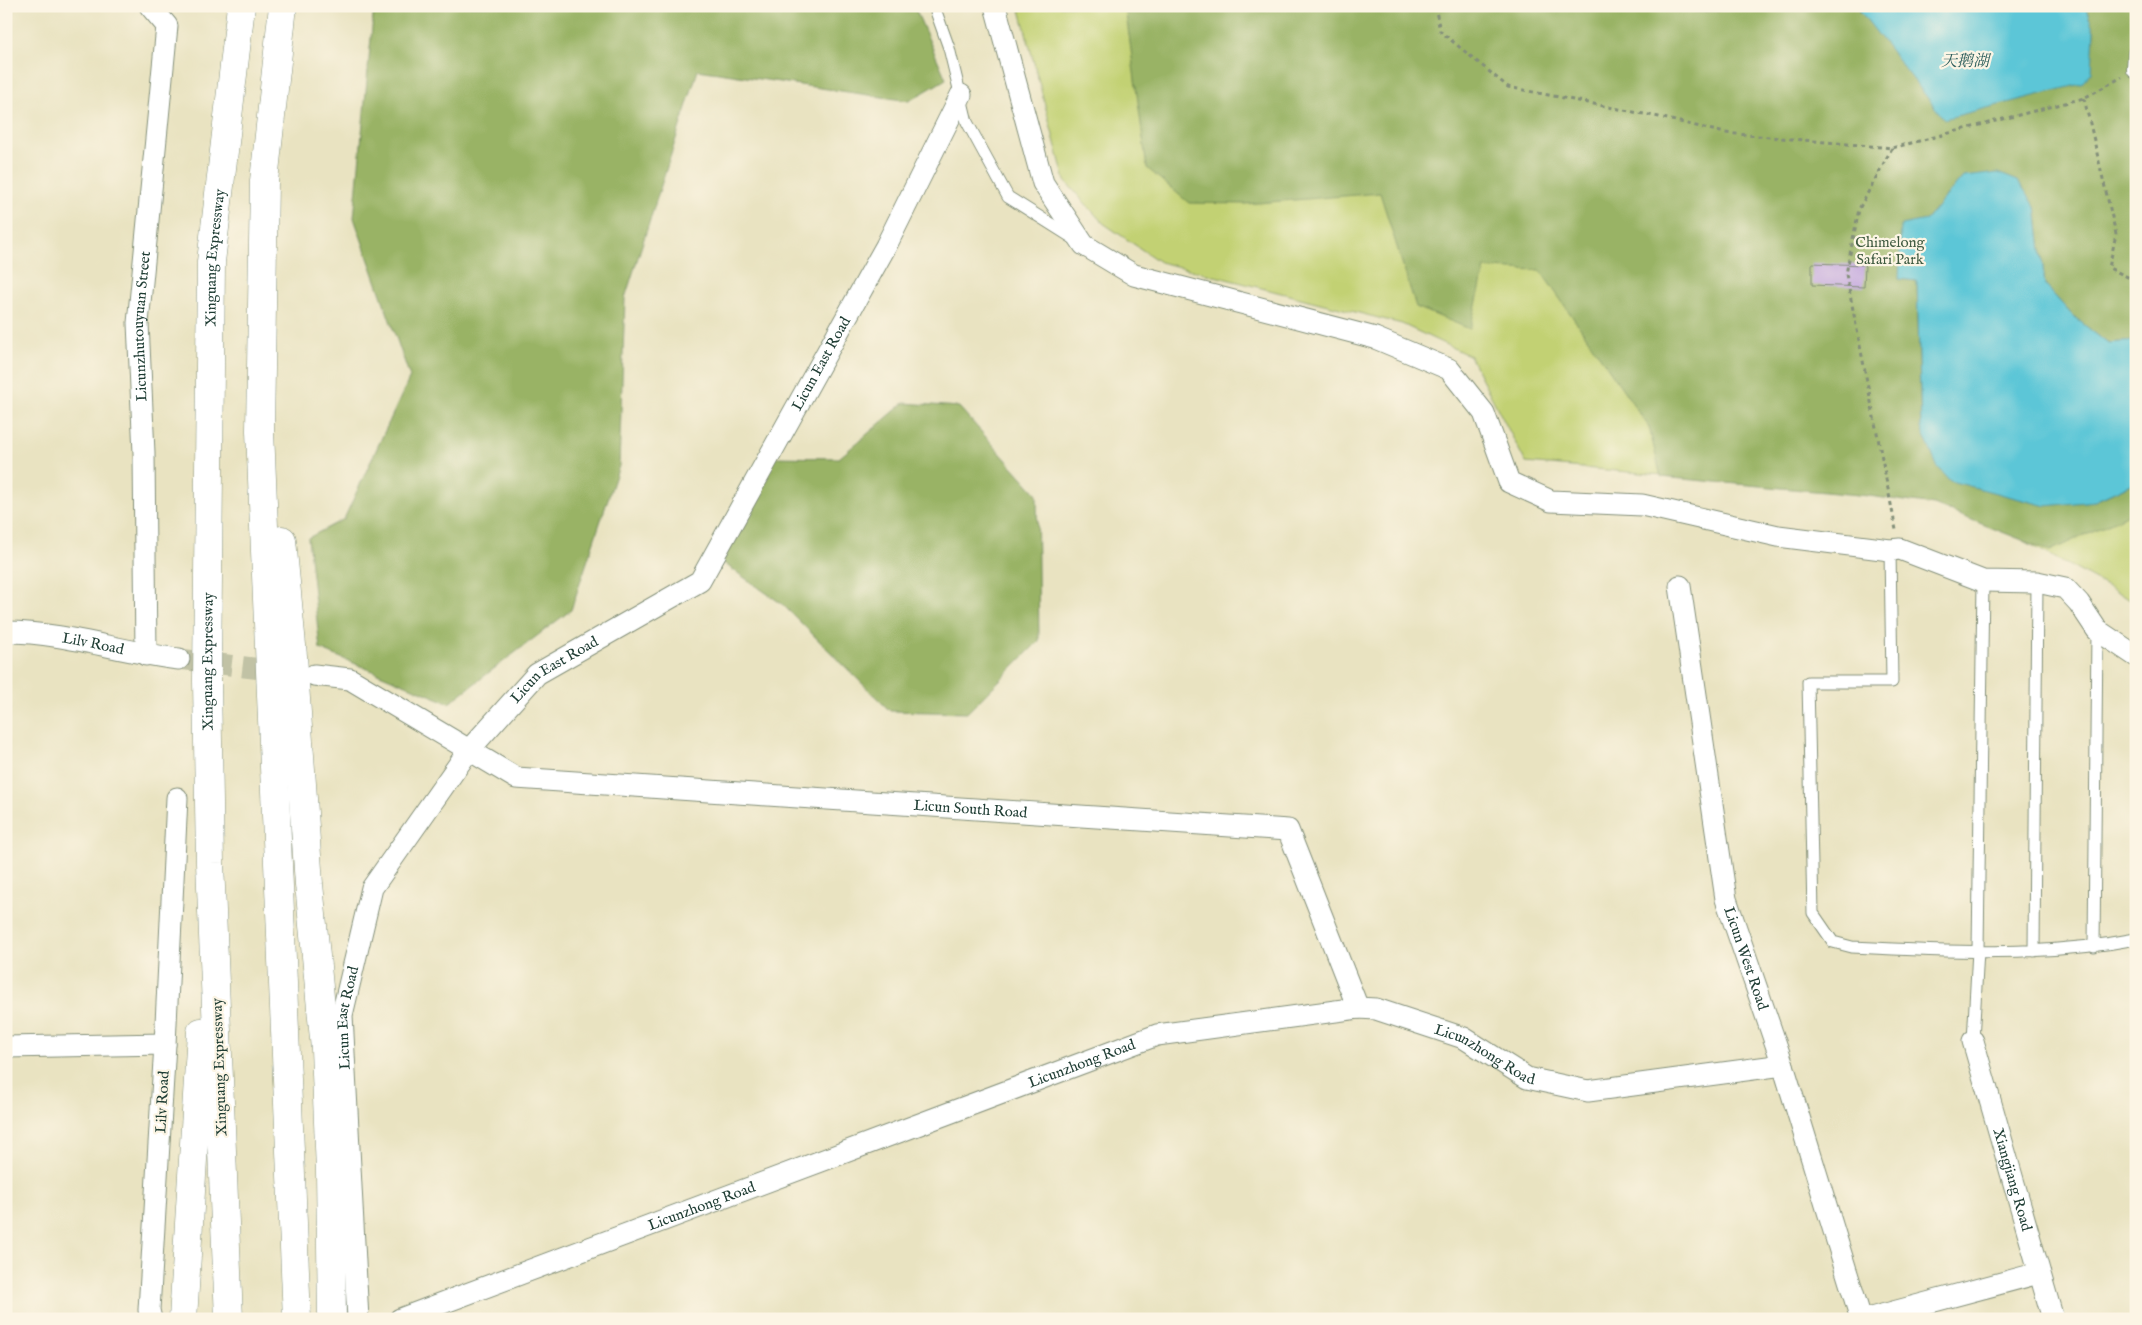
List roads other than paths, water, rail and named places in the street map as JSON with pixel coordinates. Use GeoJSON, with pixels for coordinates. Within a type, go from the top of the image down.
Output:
{"type":"FeatureCollection","features":[{"type":"Feature","properties":{"kind":"highway","name":"Xinguang Expressway"},"geometry":{"type":"LineString","coordinates":[[229,1319],[210,863],[206,681],[211,262],[241,6]]}},
{"type":"Feature","properties":{"kind":"highway"},"geometry":{"type":"LineString","coordinates":[[283,6],[264,181],[260,431],[297,1319]]}},
{"type":"Feature","properties":{"kind":"highway"},"geometry":{"type":"LineString","coordinates":[[262,320],[293,656],[309,884],[325,1050],[330,1171],[332,1319]]}},
{"type":"Feature","properties":{"kind":"highway"},"geometry":{"type":"LineString","coordinates":[[183,1319],[196,1138],[210,863]]}},
{"type":"Feature","properties":{"kind":"street","name":"Licunzhutouyuan Street"},"geometry":{"type":"LineString","coordinates":[[146,655],[144,453],[138,323],[167,26],[150,6]]}},
{"type":"Feature","properties":{"kind":"street"},"geometry":{"type":"LineString","coordinates":[[995,6],[1043,183],[1084,245],[1134,275],[1375,338],[1449,369],[1484,413],[1509,482],[1551,501],[1642,505],[1778,536],[1895,550],[1983,581],[2037,582],[2065,588],[2079,604],[2096,630],[2136,656]]}},
{"type":"Feature","properties":{"kind":"street"},"geometry":{"type":"LineString","coordinates":[[2135,70],[2136,53]]}},
{"type":"Feature","properties":{"kind":"street","name":"Licun East Road"},"geometry":{"type":"LineString","coordinates":[[358,1319],[342,1015],[372,888],[469,750],[536,674],[700,581],[886,246],[961,95]]}},
{"type":"Feature","properties":{"kind":"street","name":"Licun West Road"},"geometry":{"type":"LineString","coordinates":[[1680,586],[1726,899],[1783,1065],[1862,1319]]}},
{"type":"Feature","properties":{"kind":"street","name":"Lilv Road"},"geometry":{"type":"LineString","coordinates":[[6,632],[35,632],[146,655],[179,659]]}},
{"type":"Feature","properties":{"kind":"street"},"geometry":{"type":"LineString","coordinates":[[314,675],[350,679],[469,750]]}},
{"type":"Feature","properties":{"kind":"street","name":"Licun South Road"},"geometry":{"type":"LineString","coordinates":[[469,750],[516,778],[1288,830],[1358,1008]]}},
{"type":"Feature","properties":{"kind":"street","name":"Lilv Road"},"geometry":{"type":"LineString","coordinates":[[151,1319],[149,1310],[177,798]]}},
{"type":"Feature","properties":{"kind":"street","name":"Licunzhong Road"},"geometry":{"type":"LineString","coordinates":[[400,1319],[1157,1036],[1358,1008],[1376,1009],[1464,1038],[1527,1078],[1588,1092],[1783,1065]]}},
{"type":"Feature","properties":{"kind":"street","name":"Xiangjiang Road"},"geometry":{"type":"LineString","coordinates":[[1973,1040],[2053,1319]]}},
{"type":"Feature","properties":{"kind":"street"},"geometry":{"type":"LineString","coordinates":[[6,1047],[165,1044]]}},
{"type":"Feature","properties":{"kind":"street"},"geometry":{"type":"LineString","coordinates":[[1867,1319],[2039,1273]]}},
{"type":"Feature","properties":{"kind":"lane"},"geometry":{"type":"LineString","coordinates":[[934,6],[949,48],[967,122],[1008,197],[1084,245]]}},
{"type":"Feature","properties":{"kind":"lane"},"geometry":{"type":"LineString","coordinates":[[1895,550],[1892,682],[1808,682],[1813,913],[1833,942],[1852,947],[2034,951],[2094,947],[2136,938]]}},
{"type":"Feature","properties":{"kind":"lane"},"geometry":{"type":"LineString","coordinates":[[1973,1040],[1978,950],[1983,581]]}},
{"type":"Feature","properties":{"kind":"lane"},"geometry":{"type":"LineString","coordinates":[[2034,951],[2037,582]]}},
{"type":"Feature","properties":{"kind":"lane"},"geometry":{"type":"LineString","coordinates":[[2094,947],[2096,630]]}},
{"type":"Feature","properties":{"kind":"water","name":"天鹅湖"},"geometry":{"type":"Polygon","coordinates":[[[1856,6],[2085,6],[2094,31],[2092,72],[2081,84],[1944,119],[1856,6]]]}},
{"type":"Feature","properties":{"kind":"water"},"geometry":{"type":"Polygon","coordinates":[[[1998,173],[2018,181],[2036,207],[2045,285],[2072,315],[2107,343],[2136,341],[2136,482],[2095,501],[2046,506],[1950,481],[1937,466],[1921,428],[1917,281],[1899,279],[1901,225],[1926,220],[1963,177],[1998,173]]]}},
{"type":"Feature","properties":{"kind":"tunnel"},"geometry":{"type":"LineString","coordinates":[[179,659],[286,672]]}},
{"type":"Feature","properties":{"kind":"park label","name":"Chimelong Safari Park"},"geometry":{"type":"Point","coordinates":[1890,250]}}]}
